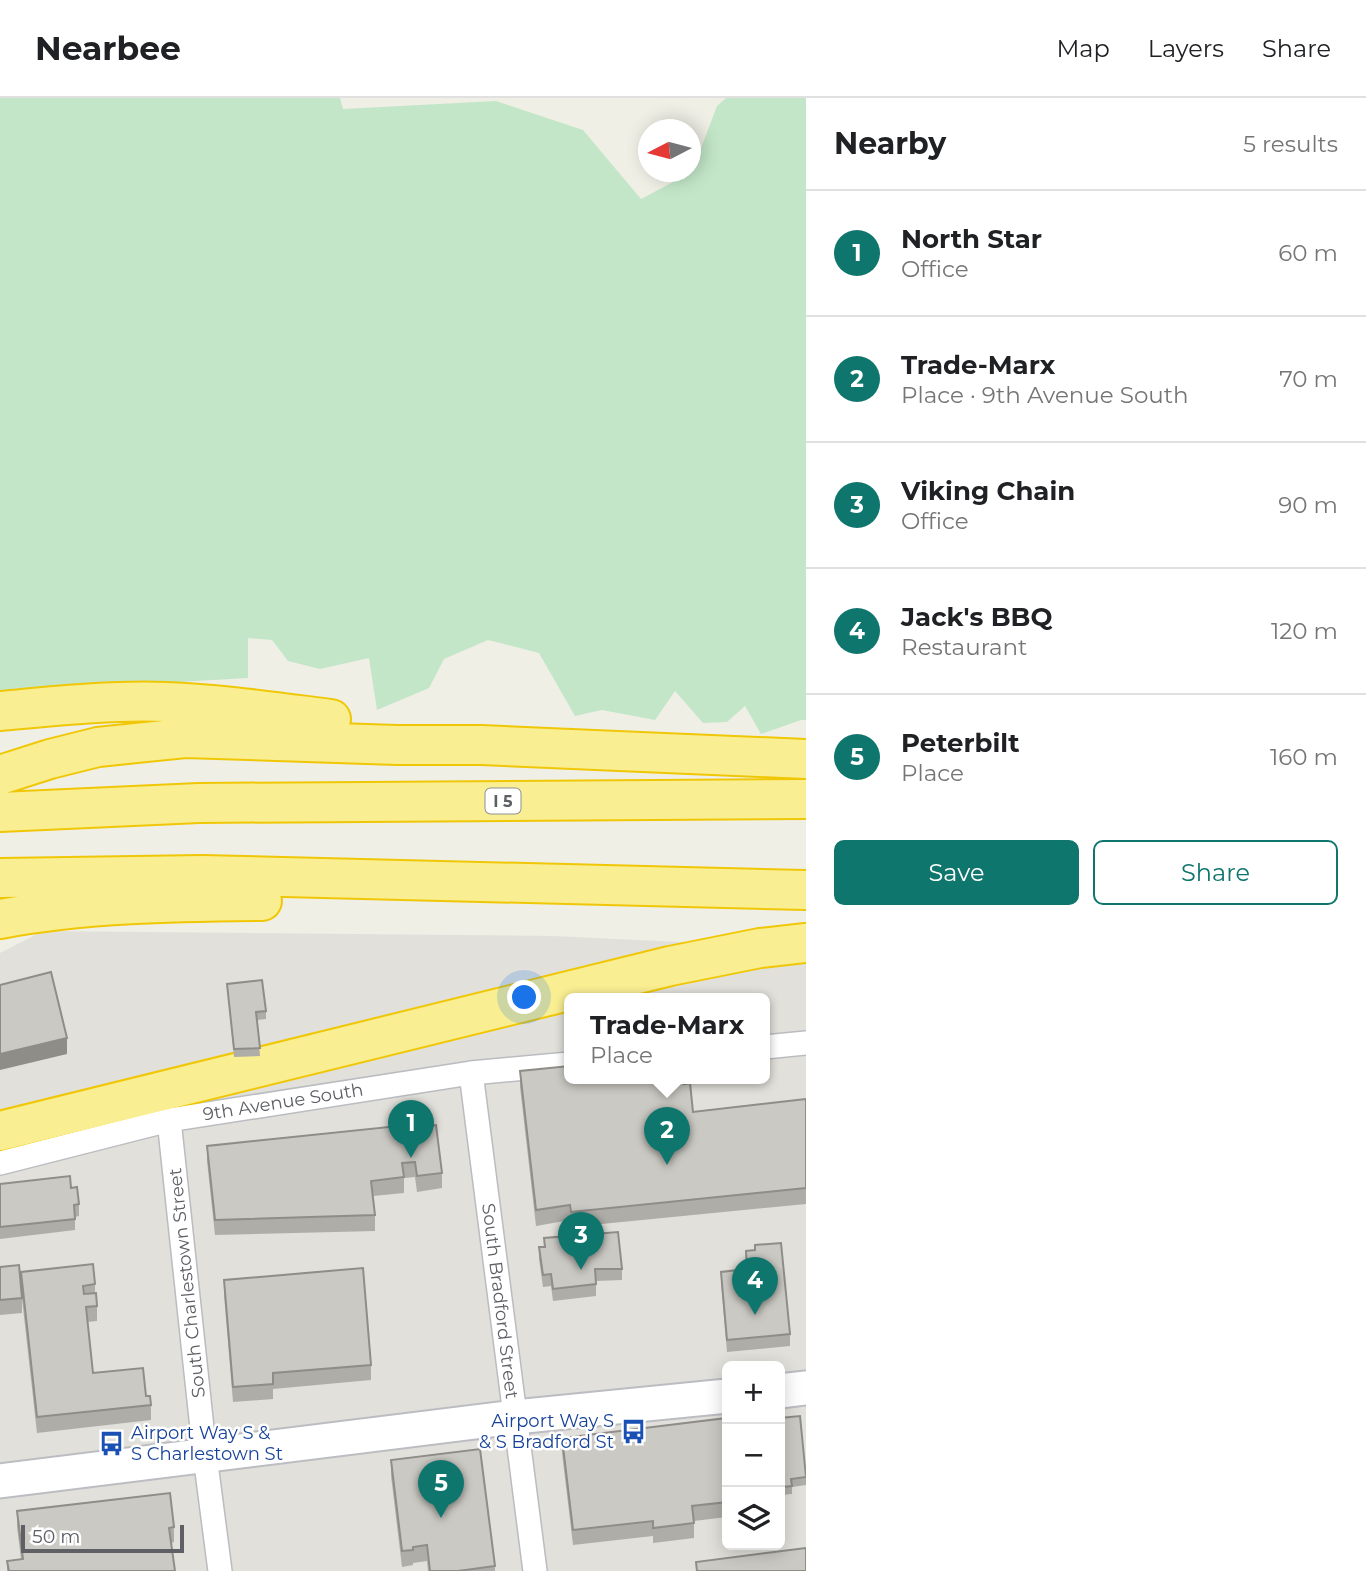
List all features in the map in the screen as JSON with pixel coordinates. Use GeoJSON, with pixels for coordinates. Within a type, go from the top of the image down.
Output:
{"type":"FeatureCollection","features":[{"type":"Feature","properties":{"kind":"highway"},"geometry":{"type":"LineString","coordinates":[[0,711],[144,702],[232,723],[409,745],[481,745],[806,760]]}},
{"type":"Feature","properties":{"kind":"highway"},"geometry":{"type":"LineString","coordinates":[[0,775],[98,747],[164,739],[232,723]]}},
{"type":"Feature","properties":{"kind":"highway","name":"I 5"},"geometry":{"type":"LineString","coordinates":[[0,812],[200,803],[806,799]]}},
{"type":"Feature","properties":{"kind":"highway"},"geometry":{"type":"LineString","coordinates":[[0,878],[411,901],[463,880],[806,890]]}},
{"type":"Feature","properties":{"kind":"highway"},"geometry":{"type":"LineString","coordinates":[[0,919],[202,888]]}},
{"type":"Feature","properties":{"kind":"highway"},"geometry":{"type":"LineString","coordinates":[[0,1131],[670,966],[760,948],[806,943]]}},
{"type":"Feature","properties":{"kind":"main road"},"geometry":{"type":"LineString","coordinates":[[785,1390],[806,1388]]}},
{"type":"Feature","properties":{"kind":"main road"},"geometry":{"type":"LineString","coordinates":[[0,1480],[515,1417],[722,1396]]}},
{"type":"Feature","properties":{"kind":"street"},"geometry":{"type":"LineString","coordinates":[[770,1047],[806,1043]]}},
{"type":"Feature","properties":{"kind":"street","name":"9th Avenue South"},"geometry":{"type":"LineString","coordinates":[[0,1163],[169,1120],[471,1073],[564,1064]]}},
{"type":"Feature","properties":{"kind":"street","name":"South Bradford Street"},"geometry":{"type":"LineString","coordinates":[[471,1073],[535,1571]]}},
{"type":"Feature","properties":{"kind":"street","name":"South Charlestown Street"},"geometry":{"type":"LineString","coordinates":[[169,1120],[220,1571]]}},
{"type":"Feature","properties":{"kind":"shaded area"},"geometry":{"type":"Polygon","coordinates":[[[43,931],[553,936],[806,948],[806,1571],[0,1571],[0,953],[43,931]]]}},
{"type":"Feature","properties":{"kind":"green space"},"geometry":{"type":"Polygon","coordinates":[[[0,98],[340,98],[343,109],[496,101],[583,130],[641,199],[673,182],[701,182],[701,148],[717,106],[726,98],[806,98],[806,720],[761,734],[745,706],[727,722],[703,723],[675,691],[655,720],[602,710],[575,716],[539,653],[488,640],[444,659],[429,688],[377,710],[369,658],[320,669],[288,661],[272,640],[248,638],[248,678],[108,686],[0,696],[0,98]]]}},
{"type":"Feature","properties":{"kind":"building"},"geometry":{"type":"Polygon","coordinates":[[[51,972],[67,1038],[0,1054],[0,985],[51,972]]]}},
{"type":"Feature","properties":{"kind":"building"},"geometry":{"type":"Polygon","coordinates":[[[262,980],[266,1011],[256,1012],[260,1048],[234,1049],[227,984],[262,980]]]}},
{"type":"Feature","properties":{"kind":"building"},"geometry":{"type":"Polygon","coordinates":[[[564,1067],[564,1084],[690,1084],[693,1112],[806,1099],[806,1188],[571,1212],[570,1205],[536,1210],[520,1071],[564,1067]]]}},
{"type":"Feature","properties":{"kind":"building"},"geometry":{"type":"Polygon","coordinates":[[[436,1125],[442,1173],[417,1176],[415,1162],[402,1163],[404,1177],[371,1181],[375,1215],[215,1220],[207,1146],[398,1126],[398,1129],[436,1125]]]}},
{"type":"Feature","properties":{"kind":"building"},"geometry":{"type":"Polygon","coordinates":[[[70,1176],[71,1188],[77,1187],[79,1204],[74,1205],[75,1219],[0,1227],[0,1184],[70,1176]]]}},
{"type":"Feature","properties":{"kind":"building"},"geometry":{"type":"Polygon","coordinates":[[[618,1232],[622,1269],[595,1269],[596,1284],[553,1289],[551,1274],[543,1275],[539,1247],[545,1247],[544,1238],[618,1232]]]}},
{"type":"Feature","properties":{"kind":"building"},"geometry":{"type":"Polygon","coordinates":[[[781,1243],[790,1334],[727,1340],[721,1272],[747,1269],[746,1251],[755,1250],[755,1245],[781,1243]]]}},
{"type":"Feature","properties":{"kind":"building"},"geometry":{"type":"Polygon","coordinates":[[[93,1264],[95,1284],[83,1286],[84,1294],[96,1293],[97,1306],[86,1307],[93,1373],[143,1368],[146,1396],[150,1396],[151,1405],[37,1417],[21,1272],[93,1264]]]}},
{"type":"Feature","properties":{"kind":"building"},"geometry":{"type":"Polygon","coordinates":[[[19,1265],[22,1298],[0,1300],[0,1267],[19,1265]]]}},
{"type":"Feature","properties":{"kind":"building"},"geometry":{"type":"Polygon","coordinates":[[[363,1268],[371,1365],[273,1373],[273,1384],[233,1387],[224,1280],[363,1268]]]}},
{"type":"Feature","properties":{"kind":"building"},"geometry":{"type":"Polygon","coordinates":[[[800,1416],[806,1477],[791,1479],[792,1486],[785,1487],[785,1424],[785,1418],[800,1416]]]}},
{"type":"Feature","properties":{"kind":"building"},"geometry":{"type":"Polygon","coordinates":[[[722,1419],[722,1503],[692,1506],[694,1523],[653,1528],[653,1521],[573,1530],[562,1438],[722,1419]]]}},
{"type":"Feature","properties":{"kind":"building"},"geometry":{"type":"Polygon","coordinates":[[[480,1449],[495,1566],[458,1571],[430,1571],[427,1545],[402,1551],[391,1460],[480,1449]]]}},
{"type":"Feature","properties":{"kind":"building"},"geometry":{"type":"Polygon","coordinates":[[[170,1493],[174,1527],[169,1528],[175,1571],[9,1571],[7,1561],[23,1559],[17,1511],[170,1493]]]}},
{"type":"Feature","properties":{"kind":"building"},"geometry":{"type":"Polygon","coordinates":[[[806,1548],[806,1571],[697,1571],[696,1562],[806,1548]]]}},
{"type":"Feature","properties":{"kind":"place","name":"North Star"},"geometry":{"type":"Point","coordinates":[411,1158]}},
{"type":"Feature","properties":{"kind":"place","name":"Trade-Marx"},"geometry":{"type":"Point","coordinates":[667,1165]}},
{"type":"Feature","properties":{"kind":"place","name":"Viking Chain"},"geometry":{"type":"Point","coordinates":[581,1270]}},
{"type":"Feature","properties":{"kind":"place","name":"Jack's BBQ"},"geometry":{"type":"Point","coordinates":[755,1315]}},
{"type":"Feature","properties":{"kind":"place","name":"Airport Way S & S Bradford St"},"geometry":{"type":"Point","coordinates":[634,1431]}},
{"type":"Feature","properties":{"kind":"place","name":"Airport Way S & S Charlestown St"},"geometry":{"type":"Point","coordinates":[111,1443]}},
{"type":"Feature","properties":{"kind":"place","name":"Peterbilt"},"geometry":{"type":"Point","coordinates":[441,1518]}}]}
